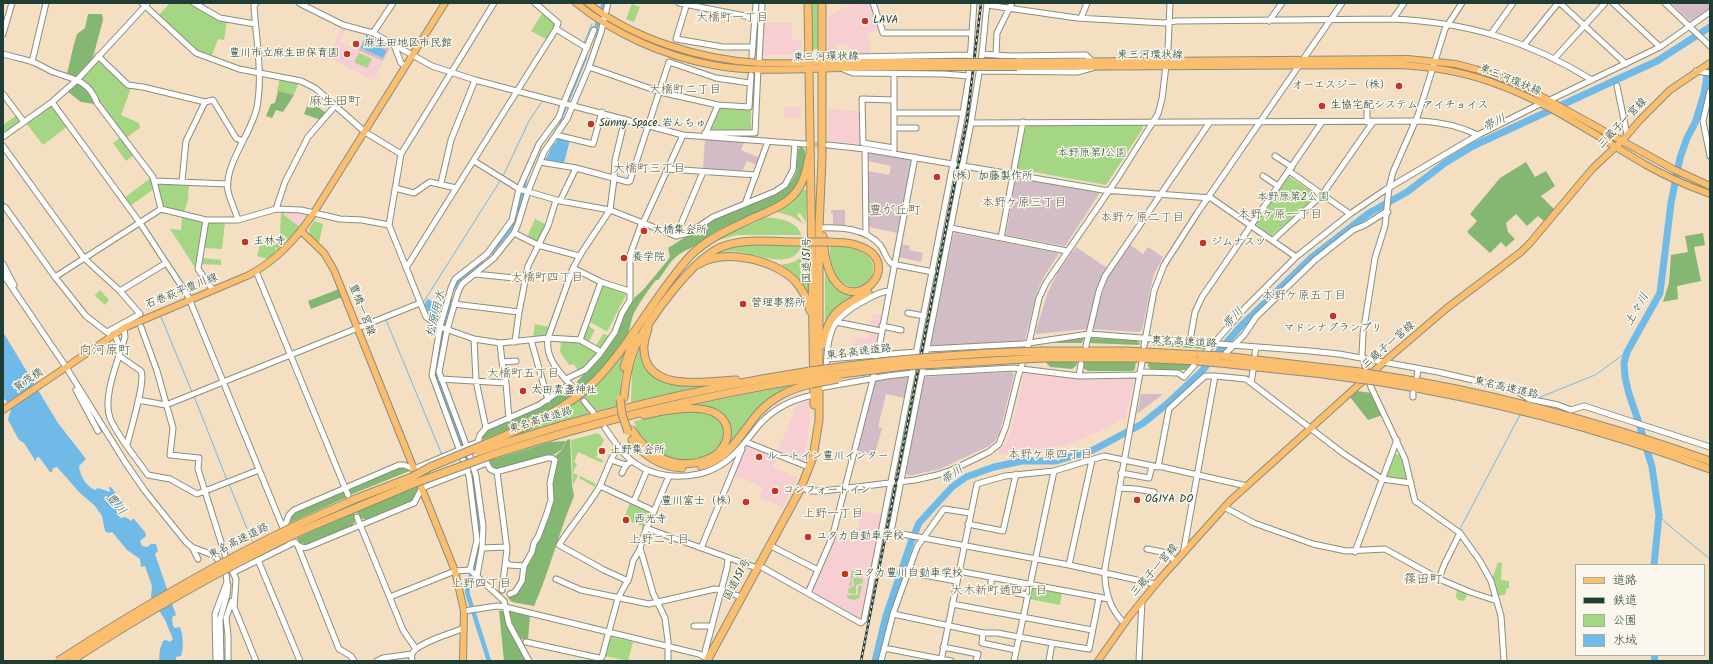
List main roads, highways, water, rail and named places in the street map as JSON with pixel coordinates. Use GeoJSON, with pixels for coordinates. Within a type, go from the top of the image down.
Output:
{"type":"FeatureCollection","features":[{"type":"Feature","properties":{"kind":"highway","name":"国道151号"},"geometry":{"type":"LineString","coordinates":[[800,487],[813,433],[814,394],[808,3]]}},
{"type":"Feature","properties":{"kind":"highway"},"geometry":{"type":"LineString","coordinates":[[822,3],[821,228],[826,262],[835,281],[844,288],[854,292],[865,290],[874,283],[878,274],[878,267],[870,252],[852,243],[829,240]]}},
{"type":"Feature","properties":{"kind":"highway"},"geometry":{"type":"LineString","coordinates":[[414,480],[430,467],[490,449],[584,392],[615,358],[639,323],[691,255],[714,238],[787,202],[801,186],[811,151]]}},
{"type":"Feature","properties":{"kind":"highway","name":"国道151号"},"geometry":{"type":"LineString","coordinates":[[707,657],[758,567],[811,463],[819,420],[822,387],[821,228]]}},
{"type":"Feature","properties":{"kind":"highway"},"geometry":{"type":"LineString","coordinates":[[681,268],[708,249],[731,240],[855,240],[866,244],[877,254],[882,268],[880,278],[874,288],[841,307],[830,321],[823,359]]}},
{"type":"Feature","properties":{"kind":"highway"},"geometry":{"type":"LineString","coordinates":[[622,398],[629,365],[640,337],[701,259],[712,251],[729,244],[797,240]]}},
{"type":"Feature","properties":{"kind":"highway"},"geometry":{"type":"LineString","coordinates":[[691,270],[705,261],[727,256],[746,258],[772,267],[790,276],[802,289],[808,304],[813,329]]}},
{"type":"Feature","properties":{"kind":"highway"},"geometry":{"type":"LineString","coordinates":[[639,323],[625,362],[621,385],[622,398],[630,431],[640,450],[660,463],[676,467],[702,466],[714,462],[728,452],[760,411],[772,401],[790,390],[810,381]]}},
{"type":"Feature","properties":{"kind":"highway"},"geometry":{"type":"LineString","coordinates":[[649,325],[644,344],[644,355],[648,366],[660,376],[683,383],[776,376]]}},
{"type":"Feature","properties":{"kind":"highway","name":"東名高速道路"},"geometry":{"type":"LineString","coordinates":[[490,449],[689,400],[905,366],[1042,354],[1128,351],[1223,356],[1359,375],[1438,393],[1520,407],[1639,436],[1710,461]]}},
{"type":"Feature","properties":{"kind":"highway","name":"東名高速道路"},"geometry":{"type":"LineString","coordinates":[[71,661],[183,593],[355,499],[414,480],[490,449],[561,426],[644,403],[721,386],[810,370],[905,359],[994,352],[1196,361],[1307,372],[1359,375]]}},
{"type":"Feature","properties":{"kind":"highway"},"geometry":{"type":"LineString","coordinates":[[596,423],[613,423],[648,414],[687,409],[704,409],[715,412],[722,417],[728,432],[724,446],[716,455],[701,462],[685,464],[668,461],[654,454],[630,431]]}},
{"type":"Feature","properties":{"kind":"highway","name":"東名高速道路"},"geometry":{"type":"LineString","coordinates":[[1570,420],[1710,469]]}},
{"type":"Feature","properties":{"kind":"highway","name":"東名高速道路"},"geometry":{"type":"LineString","coordinates":[[58,661],[180,585],[213,567],[300,528]]}},
{"type":"Feature","properties":{"kind":"main road","name":"東三河環状線"},"geometry":{"type":"LineString","coordinates":[[576,3],[601,21],[633,38],[685,59],[714,65],[822,66],[1017,64],[1100,66],[1303,59],[1387,58],[1434,65],[1492,82],[1540,104],[1670,177],[1710,194]]}},
{"type":"Feature","properties":{"kind":"main road","name":"東三河環状線"},"geometry":{"type":"LineString","coordinates":[[588,3],[603,14],[632,30],[677,48],[759,66]]}},
{"type":"Feature","properties":{"kind":"main road"},"geometry":{"type":"LineString","coordinates":[[301,231],[413,55],[443,4]]}},
{"type":"Feature","properties":{"kind":"main road","name":"東三河環状線"},"geometry":{"type":"LineString","coordinates":[[1017,64],[1092,61],[1298,66],[1456,64],[1483,71],[1505,79],[1550,100],[1673,169],[1710,186]]}},
{"type":"Feature","properties":{"kind":"main road","name":"三蔵子一宮線"},"geometry":{"type":"LineString","coordinates":[[1098,661],[1124,623],[1155,584],[1224,508],[1310,429],[1374,378],[1384,362],[1448,308],[1530,243],[1593,168],[1622,141],[1670,90],[1703,68]]}},
{"type":"Feature","properties":{"kind":"main road","name":"石巻萩平豊川線"},"geometry":{"type":"LineString","coordinates":[[66,367],[124,328],[256,271],[283,251],[301,231]]}},
{"type":"Feature","properties":{"kind":"main road","name":"豊橋一宮線"},"geometry":{"type":"LineString","coordinates":[[301,231],[320,248],[331,263],[455,571],[469,610],[464,628],[463,661]]}},
{"type":"Feature","properties":{"kind":"main road","name":"賀茂橋"},"geometry":{"type":"LineString","coordinates":[[3,410],[66,367]]}},
{"type":"Feature","properties":{"kind":"water"},"geometry":{"type":"Polygon","coordinates":[[[367,35],[383,43],[381,48],[386,51],[383,58],[361,48],[367,35]]]}},
{"type":"Feature","properties":{"kind":"water"},"geometry":{"type":"Polygon","coordinates":[[[558,138],[570,140],[564,163],[545,160],[558,138]]]}},
{"type":"Feature","properties":{"kind":"water"},"geometry":{"type":"Polygon","coordinates":[[[428,299],[443,308],[439,317],[426,309],[424,305],[428,299]]]}},
{"type":"Feature","properties":{"kind":"water","name":"豊川"},"geometry":{"type":"Polygon","coordinates":[[[3,332],[58,423],[86,459],[79,466],[84,480],[95,490],[98,488],[110,492],[109,487],[111,487],[125,506],[117,513],[120,518],[125,517],[132,521],[132,519],[134,519],[145,532],[146,536],[140,541],[142,546],[147,547],[151,544],[156,544],[158,551],[155,554],[176,615],[172,617],[173,626],[175,628],[180,627],[182,634],[182,653],[181,656],[176,657],[176,661],[159,661],[160,649],[163,641],[166,640],[170,642],[173,639],[165,620],[151,597],[152,586],[145,566],[141,567],[140,559],[127,550],[112,532],[109,533],[105,531],[102,516],[95,506],[80,493],[57,467],[53,468],[52,472],[50,472],[39,457],[36,458],[36,462],[24,443],[19,440],[8,420],[12,406],[3,398],[3,332]]]}},
{"type":"Feature","properties":{"kind":"waterway","name":"松原用水"},"geometry":{"type":"LineString","coordinates":[[594,34],[604,3]]}},
{"type":"Feature","properties":{"kind":"waterway"},"geometry":{"type":"LineString","coordinates":[[584,43],[592,24]]}},
{"type":"Feature","properties":{"kind":"waterway","name":"帯川"},"geometry":{"type":"LineString","coordinates":[[875,661],[886,616],[919,523],[952,487],[966,477],[994,467],[1022,461],[1056,461],[1093,450],[1142,424],[1168,403],[1201,372],[1240,327],[1311,258],[1369,213],[1407,192],[1445,163],[1473,146],[1657,61],[1710,27]]}},
{"type":"Feature","properties":{"kind":"waterway"},"geometry":{"type":"LineString","coordinates":[[569,83],[583,48]]}},
{"type":"Feature","properties":{"kind":"waterway","name":"松原用水"},"geometry":{"type":"LineString","coordinates":[[559,121],[585,57]]}},
{"type":"Feature","properties":{"kind":"waterway","name":"土々川"},"geometry":{"type":"LineString","coordinates":[[1654,564],[1659,515],[1652,467],[1629,394],[1625,377],[1624,363],[1627,352],[1660,293],[1671,203],[1680,158],[1687,138],[1695,123],[1704,94],[1710,65]]}},
{"type":"Feature","properties":{"kind":"waterway"},"geometry":{"type":"LineString","coordinates":[[503,176],[529,121],[543,100]]}},
{"type":"Feature","properties":{"kind":"waterway"},"geometry":{"type":"LineString","coordinates":[[423,303],[500,181]]}},
{"type":"Feature","properties":{"kind":"waterway","name":"松原用水"},"geometry":{"type":"LineString","coordinates":[[517,210],[525,181]]}},
{"type":"Feature","properties":{"kind":"waterway"},"geometry":{"type":"LineString","coordinates":[[3,201],[5,205]]}},
{"type":"Feature","properties":{"kind":"waterway","name":"松原用水"},"geometry":{"type":"LineString","coordinates":[[491,252],[511,227],[514,219]]}},
{"type":"Feature","properties":{"kind":"waterway","name":"松原用水"},"geometry":{"type":"LineString","coordinates":[[453,288],[460,278],[481,261]]}},
{"type":"Feature","properties":{"kind":"waterway","name":"松原用水"},"geometry":{"type":"LineString","coordinates":[[438,352],[450,299]]}},
{"type":"Feature","properties":{"kind":"waterway"},"geometry":{"type":"LineString","coordinates":[[399,314],[386,320],[442,455]]}},
{"type":"Feature","properties":{"kind":"waterway"},"geometry":{"type":"LineString","coordinates":[[161,317],[192,392]]}},
{"type":"Feature","properties":{"kind":"waterway"},"geometry":{"type":"LineString","coordinates":[[1538,398],[1595,375],[1627,352]]}},
{"type":"Feature","properties":{"kind":"waterway","name":"松原用水"},"geometry":{"type":"LineString","coordinates":[[435,367],[436,375],[473,478],[479,542],[467,592],[489,661]]}},
{"type":"Feature","properties":{"kind":"waterway"},"geometry":{"type":"LineString","coordinates":[[194,396],[227,480]]}},
{"type":"Feature","properties":{"kind":"waterway"},"geometry":{"type":"LineString","coordinates":[[1460,529],[1521,413]]}},
{"type":"Feature","properties":{"kind":"waterway"},"geometry":{"type":"LineString","coordinates":[[229,484],[252,541]]}},
{"type":"Feature","properties":{"kind":"waterway"},"geometry":{"type":"LineString","coordinates":[[1659,515],[1666,523],[1710,559]]}},
{"type":"Feature","properties":{"kind":"waterway"},"geometry":{"type":"LineString","coordinates":[[1142,661],[1143,632]]}},
{"type":"Feature","properties":{"kind":"waterway","name":"土々川"},"geometry":{"type":"LineString","coordinates":[[1654,656],[1655,661]]}},
{"type":"Feature","properties":{"kind":"tunnel"},"geometry":{"type":"LineString","coordinates":[[807,144],[825,145]]}},
{"type":"Feature","properties":{"kind":"railway"},"geometry":{"type":"LineString","coordinates":[[861,661],[967,120],[981,3]]}},
{"type":"Feature","properties":{"kind":"place","name":"LAVA"},"geometry":{"type":"Point","coordinates":[865,21]}},
{"type":"Feature","properties":{"kind":"place","name":"麻生田地区市民館"},"geometry":{"type":"Point","coordinates":[356,44]}},
{"type":"Feature","properties":{"kind":"place","name":"豊川市立麻生田保育園"},"geometry":{"type":"Point","coordinates":[347,54]}},
{"type":"Feature","properties":{"kind":"place","name":"オーエスジー（株）"},"geometry":{"type":"Point","coordinates":[1399,86]}},
{"type":"Feature","properties":{"kind":"place","name":"生協宅配システム アイチョイス"},"geometry":{"type":"Point","coordinates":[1322,106]}},
{"type":"Feature","properties":{"kind":"place","name":"Sunny Space 岩んちゅ"},"geometry":{"type":"Point","coordinates":[591,124]}},
{"type":"Feature","properties":{"kind":"place","name":"（株）加藤製作所"},"geometry":{"type":"Point","coordinates":[937,177]}},
{"type":"Feature","properties":{"kind":"place","name":"大橋集会所"},"geometry":{"type":"Point","coordinates":[644,231]}},
{"type":"Feature","properties":{"kind":"place","name":"玉林寺"},"geometry":{"type":"Point","coordinates":[245,242]}},
{"type":"Feature","properties":{"kind":"place","name":"ジムナスツ"},"geometry":{"type":"Point","coordinates":[1203,243]}},
{"type":"Feature","properties":{"kind":"place","name":"養学院"},"geometry":{"type":"Point","coordinates":[624,258]}},
{"type":"Feature","properties":{"kind":"place","name":"管理事務所"},"geometry":{"type":"Point","coordinates":[743,304]}},
{"type":"Feature","properties":{"kind":"place","name":"マドンナグランプリ"},"geometry":{"type":"Point","coordinates":[1333,316]}},
{"type":"Feature","properties":{"kind":"place","name":"太田素盞神社"},"geometry":{"type":"Point","coordinates":[523,391]}},
{"type":"Feature","properties":{"kind":"place","name":"上野集会所"},"geometry":{"type":"Point","coordinates":[602,451]}},
{"type":"Feature","properties":{"kind":"place","name":"ルートイン豊川インター"},"geometry":{"type":"Point","coordinates":[759,457]}},
{"type":"Feature","properties":{"kind":"place","name":"コンフォートイン"},"geometry":{"type":"Point","coordinates":[775,491]}},
{"type":"Feature","properties":{"kind":"place","name":"OGIYA DO"},"geometry":{"type":"Point","coordinates":[1137,500]}},
{"type":"Feature","properties":{"kind":"place","name":"豊川富士（株）"},"geometry":{"type":"Point","coordinates":[746,502]}},
{"type":"Feature","properties":{"kind":"place","name":"西光寺"},"geometry":{"type":"Point","coordinates":[626,520]}},
{"type":"Feature","properties":{"kind":"place","name":"ユタカ自動車学校"},"geometry":{"type":"Point","coordinates":[808,537]}},
{"type":"Feature","properties":{"kind":"place","name":"ユタカ豊川自動車学校"},"geometry":{"type":"Point","coordinates":[845,574]}},
{"type":"Feature","properties":{"kind":"district","name":"大橋町一丁目"},"geometry":{"type":"Point","coordinates":[732,19]}},
{"type":"Feature","properties":{"kind":"district","name":"大橋町二丁目"},"geometry":{"type":"Point","coordinates":[685,91]}},
{"type":"Feature","properties":{"kind":"district","name":"麻生田町"},"geometry":{"type":"Point","coordinates":[335,103]}},
{"type":"Feature","properties":{"kind":"district","name":"大橋町三丁目"},"geometry":{"type":"Point","coordinates":[649,170]}},
{"type":"Feature","properties":{"kind":"district","name":"本野ケ原三丁目"},"geometry":{"type":"Point","coordinates":[1024,204]}},
{"type":"Feature","properties":{"kind":"district","name":"豊が丘町"},"geometry":{"type":"Point","coordinates":[895,212]}},
{"type":"Feature","properties":{"kind":"district","name":"本野ケ原一丁目"},"geometry":{"type":"Point","coordinates":[1280,216]}},
{"type":"Feature","properties":{"kind":"district","name":"本野ケ原二丁目"},"geometry":{"type":"Point","coordinates":[1142,219]}},
{"type":"Feature","properties":{"kind":"district","name":"大橋町四丁目"},"geometry":{"type":"Point","coordinates":[547,279]}},
{"type":"Feature","properties":{"kind":"district","name":"本野ケ原五丁目"},"geometry":{"type":"Point","coordinates":[1304,297]}},
{"type":"Feature","properties":{"kind":"district","name":"向河原町"},"geometry":{"type":"Point","coordinates":[105,352]}},
{"type":"Feature","properties":{"kind":"district","name":"大橋町五丁目"},"geometry":{"type":"Point","coordinates":[523,375]}},
{"type":"Feature","properties":{"kind":"district","name":"本野ケ原四丁目"},"geometry":{"type":"Point","coordinates":[1050,456]}},
{"type":"Feature","properties":{"kind":"district","name":"上野一丁目"},"geometry":{"type":"Point","coordinates":[833,515]}},
{"type":"Feature","properties":{"kind":"district","name":"上野二丁目"},"geometry":{"type":"Point","coordinates":[659,541]}},
{"type":"Feature","properties":{"kind":"district","name":"篠田町"},"geometry":{"type":"Point","coordinates":[1423,581]}},
{"type":"Feature","properties":{"kind":"district","name":"上野四丁目"},"geometry":{"type":"Point","coordinates":[481,585]}},
{"type":"Feature","properties":{"kind":"district","name":"大木新町通四丁目"},"geometry":{"type":"Point","coordinates":[999,592]}},
{"type":"Feature","properties":{"kind":"park label","name":"本野原第1公園"},"geometry":{"type":"Point","coordinates":[1092,154]}},
{"type":"Feature","properties":{"kind":"park label","name":"本野原第2公園"},"geometry":{"type":"Point","coordinates":[1293,198]}}]}
